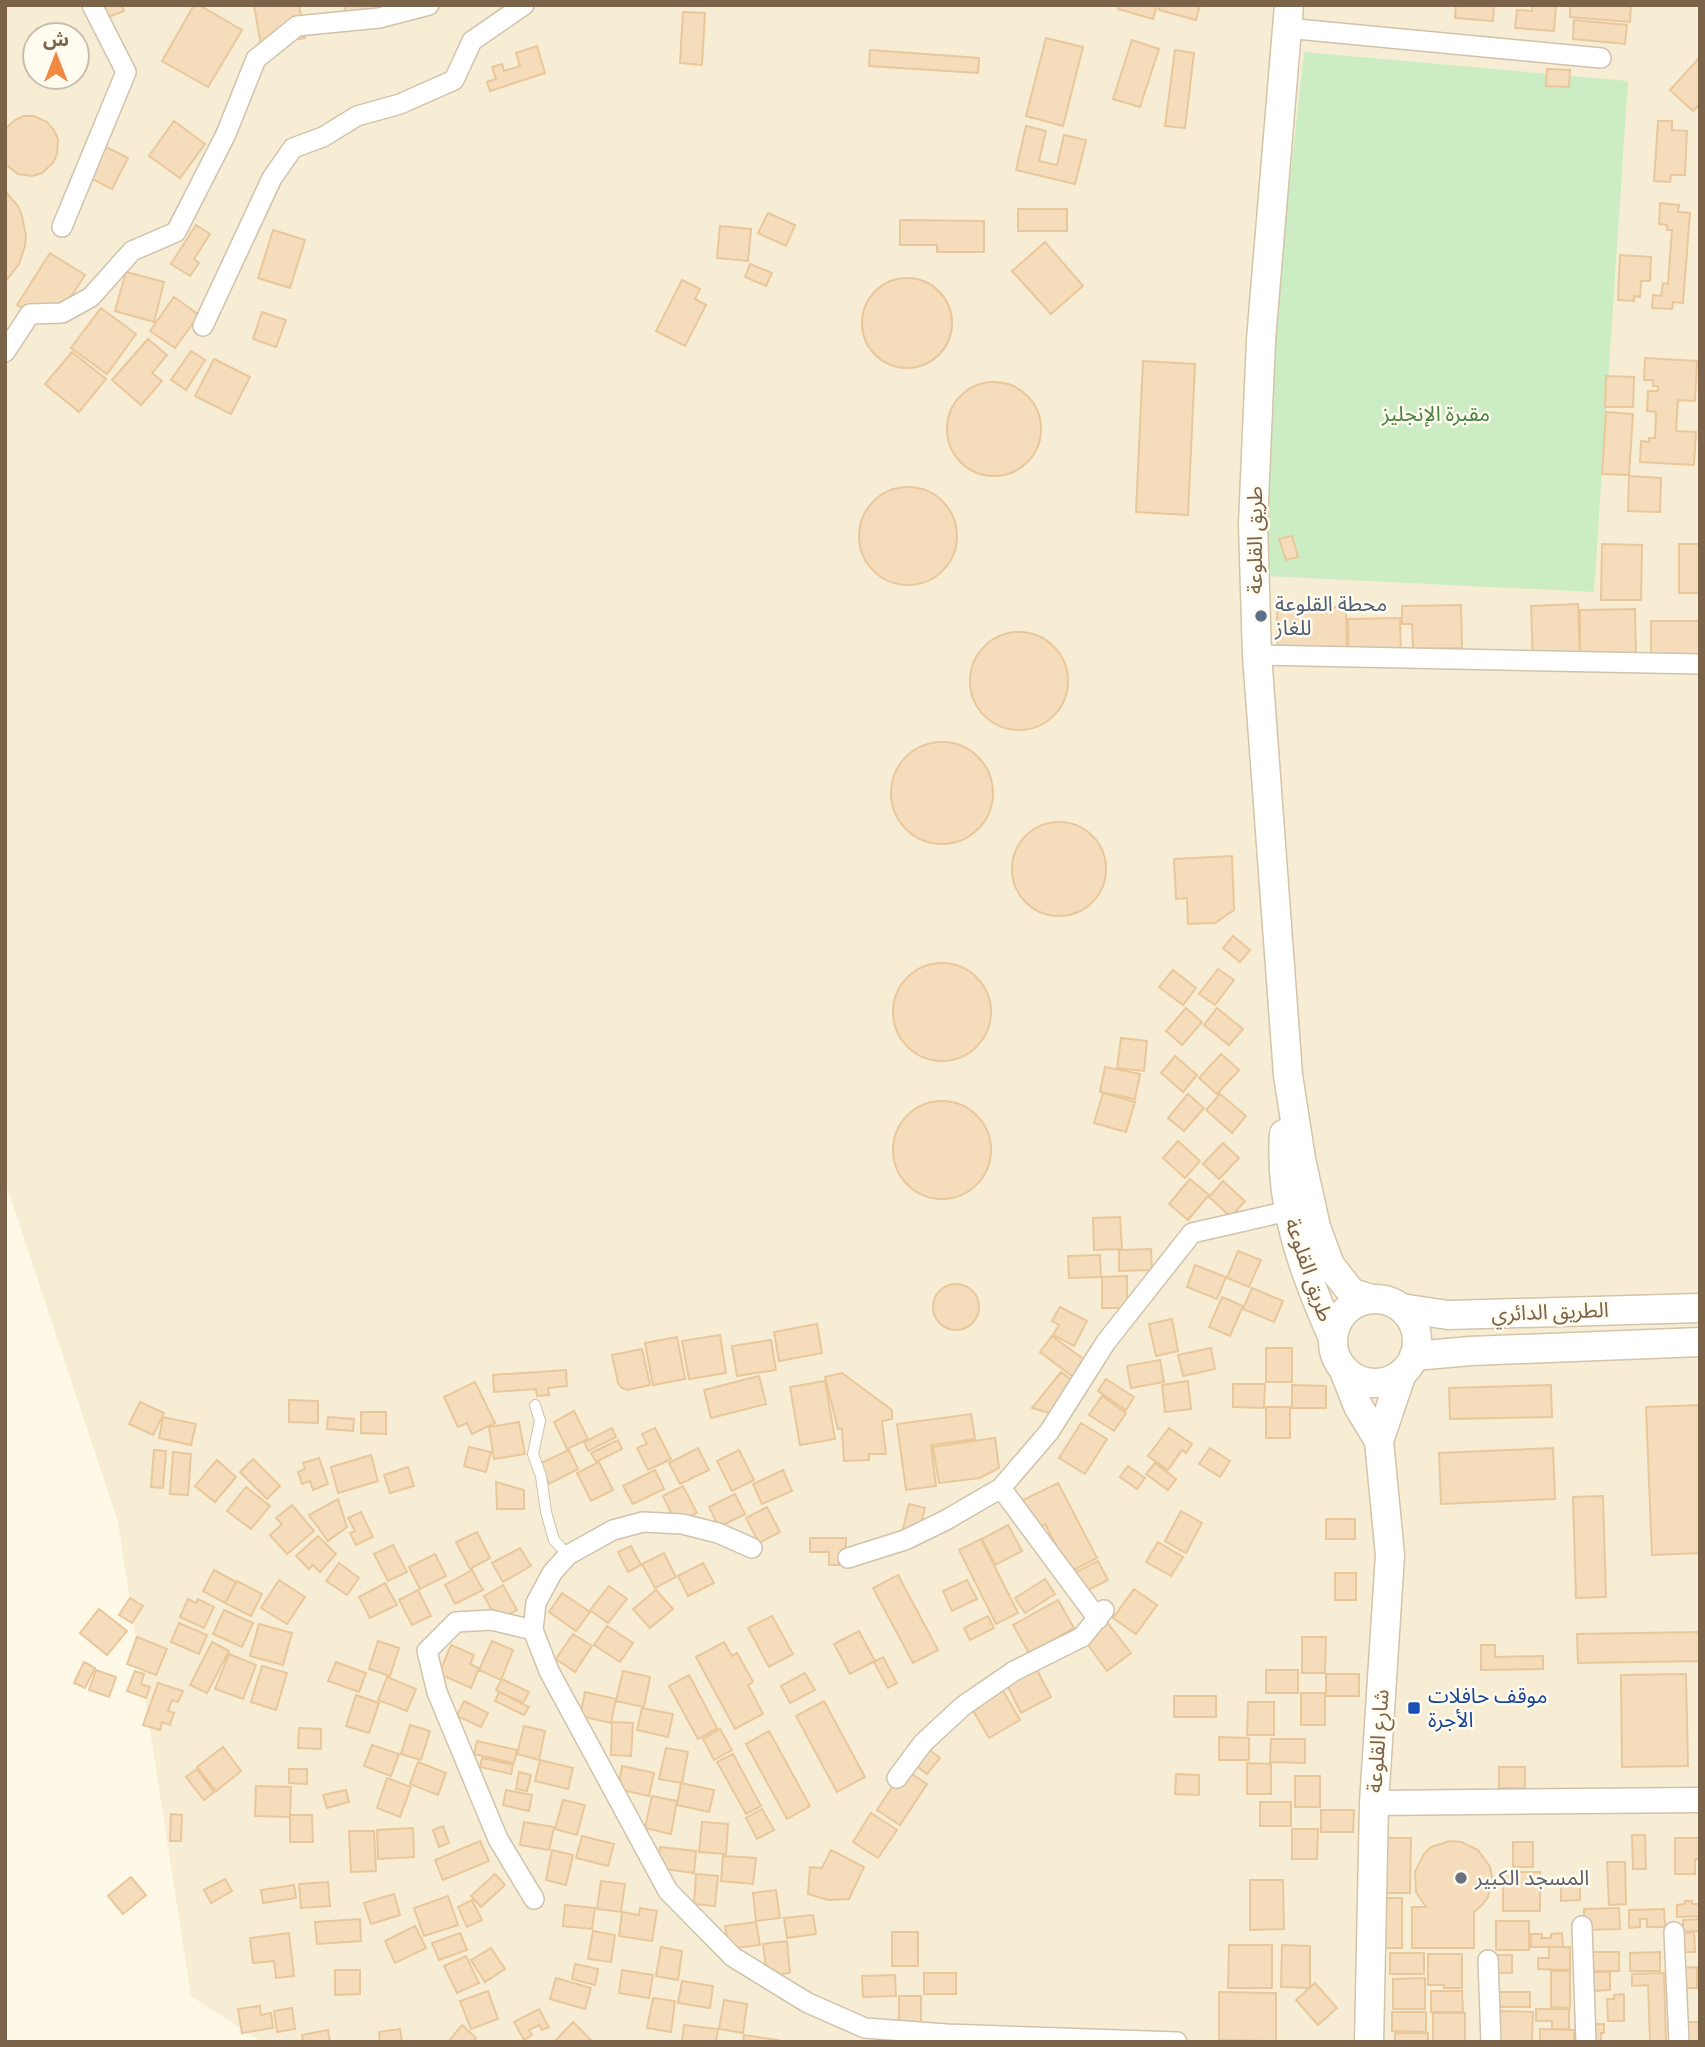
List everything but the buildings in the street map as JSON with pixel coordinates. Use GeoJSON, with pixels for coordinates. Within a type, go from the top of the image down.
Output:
{"type":"FeatureCollection","features":[{"type":"Feature","properties":{"kind":"main road","name":"طريق القلوعة"},"geometry":{"type":"LineString","coordinates":[[1287,16],[1261,340],[1253,524],[1257,655],[1288,1075],[1301,1159],[1316,1227],[1330,1265],[1352,1293],[1372,1299]]}},
{"type":"Feature","properties":{"kind":"main road","name":"طريق القلوعة"},"geometry":{"type":"LineString","coordinates":[[1288,1075],[1282,1158],[1288,1211],[1303,1264],[1333,1338]]}},
{"type":"Feature","properties":{"kind":"main road"},"geometry":{"type":"LineString","coordinates":[[1372,1299],[1383,1300],[1401,1308],[1410,1318],[1417,1343],[1379,1441],[1358,1406],[1337,1359],[1333,1338],[1335,1326],[1350,1307],[1372,1299]]}},
{"type":"Feature","properties":{"kind":"main road","name":"الطريق الدائري"},"geometry":{"type":"LineString","coordinates":[[1401,1308],[1448,1315],[1700,1308]]}},
{"type":"Feature","properties":{"kind":"main road","name":"الطريق الدائري"},"geometry":{"type":"LineString","coordinates":[[1408,1364],[1471,1351],[1700,1342]]}},
{"type":"Feature","properties":{"kind":"main road"},"geometry":{"type":"LineString","coordinates":[[1343,1368],[1365,1382],[1378,1383],[1391,1380],[1408,1364]]}},
{"type":"Feature","properties":{"kind":"main road","name":"شارع القلوعة"},"geometry":{"type":"LineString","coordinates":[[1369,2042],[1374,1804],[1390,1555],[1379,1441]]}},
{"type":"Feature","properties":{"kind":"street"},"geometry":{"type":"LineString","coordinates":[[62,227],[126,72],[92,5]]}},
{"type":"Feature","properties":{"kind":"street"},"geometry":{"type":"LineString","coordinates":[[5,352],[30,314],[62,313],[91,297],[132,251],[176,232],[226,134],[256,59],[297,26],[379,18],[429,5]]}},
{"type":"Feature","properties":{"kind":"street"},"geometry":{"type":"LineString","coordinates":[[203,326],[272,178],[293,148],[323,136],[357,116],[400,104],[454,80],[472,41],[524,5]]}},
{"type":"Feature","properties":{"kind":"street"},"geometry":{"type":"LineString","coordinates":[[1287,16],[1601,58]]}},
{"type":"Feature","properties":{"kind":"street"},"geometry":{"type":"LineString","coordinates":[[1257,655],[1700,664]]}},
{"type":"Feature","properties":{"kind":"street"},"geometry":{"type":"LineString","coordinates":[[849,1558],[905,1540],[1001,1488],[1049,1432],[1107,1342],[1192,1233],[1288,1211]]}},
{"type":"Feature","properties":{"kind":"street"},"geometry":{"type":"LineString","coordinates":[[897,1778],[923,1743],[963,1706],[1014,1671],[1082,1637],[1101,1614],[1001,1488]]}},
{"type":"Feature","properties":{"kind":"street"},"geometry":{"type":"LineString","coordinates":[[752,1548],[718,1533],[682,1524],[643,1522],[613,1530],[568,1555],[552,1573],[536,1603],[533,1630],[549,1671],[668,1891],[733,1956],[808,2003],[865,2028],[946,2038],[1177,2042]]}},
{"type":"Feature","properties":{"kind":"street"},"geometry":{"type":"LineString","coordinates":[[533,1630],[491,1620],[456,1622],[427,1651],[437,1692],[498,1839],[534,1899]]}},
{"type":"Feature","properties":{"kind":"street"},"geometry":{"type":"LineString","coordinates":[[1374,1804],[1700,1800]]}},
{"type":"Feature","properties":{"kind":"street"},"geometry":{"type":"LineString","coordinates":[[1582,1926],[1586,2042]]}},
{"type":"Feature","properties":{"kind":"street"},"geometry":{"type":"LineString","coordinates":[[1674,1932],[1679,2042]]}},
{"type":"Feature","properties":{"kind":"street"},"geometry":{"type":"LineString","coordinates":[[1488,1960],[1491,2042]]}},
{"type":"Feature","properties":{"kind":"lane"},"geometry":{"type":"LineString","coordinates":[[535,1405],[540,1421],[533,1454],[541,1476],[546,1512],[554,1540],[568,1555]]}},
{"type":"Feature","properties":{"kind":"shaded area"},"geometry":{"type":"Polygon","coordinates":[[[5,5],[1700,5],[1700,2042],[262,2042],[191,1996],[118,1522],[5,1181],[5,5]]]}},
{"type":"Feature","properties":{"kind":"green space","name":"مقبرة الإنجليز"},"geometry":{"type":"Polygon","coordinates":[[[1304,52],[1628,81],[1594,592],[1267,576],[1265,439],[1274,323],[1304,52]]]}},
{"type":"Feature","properties":{"kind":"place","name":"محطة القلوعة للغاز"},"geometry":{"type":"Point","coordinates":[1261,616]}},
{"type":"Feature","properties":{"kind":"place","name":"موقف حافلات الأجرة"},"geometry":{"type":"Point","coordinates":[1414,1708]}},
{"type":"Feature","properties":{"kind":"place","name":"المسجد الكبير"},"geometry":{"type":"Point","coordinates":[1461,1878]}}]}
